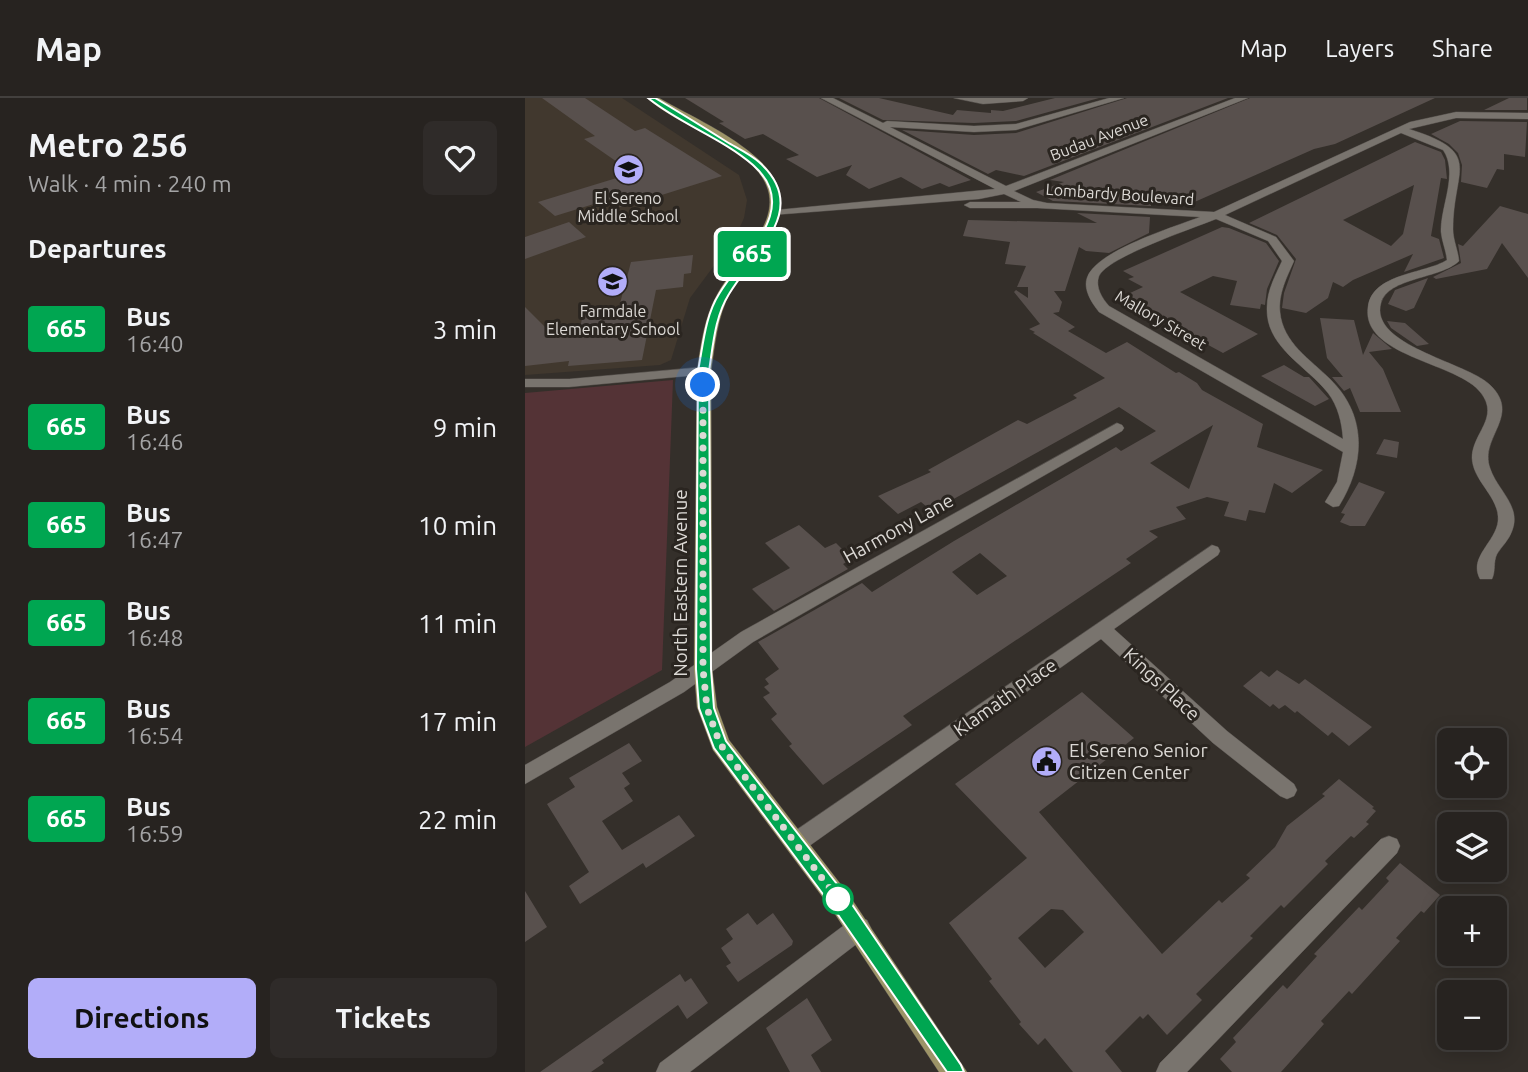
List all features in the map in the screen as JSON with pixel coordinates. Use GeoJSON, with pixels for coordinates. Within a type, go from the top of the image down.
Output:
{"type":"FeatureCollection","features":[{"type":"Feature","properties":{"kind":"main road"},"geometry":{"type":"LineString","coordinates":[[652,98],[755,163],[770,180],[776,193],[776,213]]}},
{"type":"Feature","properties":{"kind":"main road","name":"North Eastern Avenue"},"geometry":{"type":"LineString","coordinates":[[776,213],[765,238],[723,295],[711,327],[704,371],[703,669],[707,708],[720,744],[797,842],[859,928],[954,1072]]}},
{"type":"Feature","properties":{"kind":"street","name":"Lombardy Boulevard"},"geometry":{"type":"LineString","coordinates":[[826,98],[1030,202],[1047,206],[1216,215],[1438,115],[1481,113],[1528,116]]}},
{"type":"Feature","properties":{"kind":"street"},"geometry":{"type":"LineString","coordinates":[[959,98],[983,101],[1023,98]]}},
{"type":"Feature","properties":{"kind":"street"},"geometry":{"type":"LineString","coordinates":[[880,124],[974,129],[1016,127],[1119,98]]}},
{"type":"Feature","properties":{"kind":"street","name":"Budau Avenue"},"geometry":{"type":"LineString","coordinates":[[1006,190],[1243,98]]}},
{"type":"Feature","properties":{"kind":"street"},"geometry":{"type":"LineString","coordinates":[[1401,130],[1449,149],[1453,158],[1454,172],[1446,233],[1453,249],[1453,261],[1444,268],[1402,281],[1380,293],[1373,306],[1375,323],[1389,338],[1410,351],[1468,376],[1485,389],[1495,404],[1495,421],[1483,440],[1480,460],[1486,478],[1500,498],[1506,514],[1505,528],[1490,548],[1485,564],[1486,575]]}},
{"type":"Feature","properties":{"kind":"street"},"geometry":{"type":"LineString","coordinates":[[776,213],[979,196],[1006,190]]}},
{"type":"Feature","properties":{"kind":"street"},"geometry":{"type":"LineString","coordinates":[[915,202],[1047,206]]}},
{"type":"Feature","properties":{"kind":"street"},"geometry":{"type":"LineString","coordinates":[[1216,215],[1272,239],[1288,261],[1273,298],[1274,321],[1296,355],[1334,391],[1343,408],[1352,450],[1346,480],[1333,502]]}},
{"type":"Feature","properties":{"kind":"street","name":"Mallory Street"},"geometry":{"type":"LineString","coordinates":[[1216,215],[1105,263],[1092,277],[1094,297],[1104,309],[1352,450]]}},
{"type":"Feature","properties":{"kind":"street"},"geometry":{"type":"LineString","coordinates":[[525,383],[569,383],[704,371]]}},
{"type":"Feature","properties":{"kind":"street","name":"Harmony Lane"},"geometry":{"type":"LineString","coordinates":[[525,775],[677,687],[747,637],[1118,428]]}},
{"type":"Feature","properties":{"kind":"street","name":"Klamath Place"},"geometry":{"type":"LineString","coordinates":[[797,842],[1212,551]]}},
{"type":"Feature","properties":{"kind":"street","name":"Kings Place"},"geometry":{"type":"LineString","coordinates":[[1103,629],[1220,737],[1287,790]]}},
{"type":"Feature","properties":{"kind":"street"},"geometry":{"type":"LineString","coordinates":[[1168,1072],[1389,846]]}},
{"type":"Feature","properties":{"kind":"street"},"geometry":{"type":"LineString","coordinates":[[669,1072],[859,928]]}},
{"type":"Feature","properties":{"kind":"shaded area","name":"Farmdale Elementary School"},"geometry":{"type":"Polygon","coordinates":[[[525,98],[622,98],[739,175],[747,200],[744,218],[736,236],[690,298],[671,360],[660,365],[525,375],[525,98]]]}},
{"type":"Feature","properties":{"kind":"shaded area"},"geometry":{"type":"Polygon","coordinates":[[[673,380],[662,670],[525,747],[525,393],[673,380]]]}},
{"type":"Feature","properties":{"kind":"building"},"geometry":{"type":"Polygon","coordinates":[[[542,98],[585,98],[635,131],[645,128],[722,176],[630,205],[620,207],[610,199],[555,216],[538,202],[633,173],[584,139],[595,136],[542,98]]]}},
{"type":"Feature","properties":{"kind":"building"},"geometry":{"type":"Polygon","coordinates":[[[685,98],[819,98],[971,180],[949,187],[940,183],[922,189],[901,177],[869,189],[846,175],[852,165],[817,177],[786,159],[799,155],[763,134],[745,139],[719,123],[724,122],[685,98]]]}},
{"type":"Feature","properties":{"kind":"building"},"geometry":{"type":"Polygon","coordinates":[[[839,98],[879,98],[953,115],[957,110],[991,113],[991,110],[1003,111],[1055,98],[1099,98],[1016,121],[974,123],[883,120],[839,98]]]}},
{"type":"Feature","properties":{"kind":"building"},"geometry":{"type":"Polygon","coordinates":[[[1127,98],[1228,98],[1024,176],[996,170],[988,174],[902,130],[974,135],[1016,133],[1127,98]]]}},
{"type":"Feature","properties":{"kind":"building"},"geometry":{"type":"Polygon","coordinates":[[[1250,98],[1435,98],[1335,144],[1314,149],[1190,204],[1180,199],[1170,203],[1151,194],[1151,206],[1053,201],[1036,192],[1064,182],[1050,180],[1250,98]]]}},
{"type":"Feature","properties":{"kind":"building"},"geometry":{"type":"Polygon","coordinates":[[[1509,98],[1527,98],[1527,110],[1484,110],[1509,98]]]}},
{"type":"Feature","properties":{"kind":"building"},"geometry":{"type":"Polygon","coordinates":[[[1460,121],[1527,122],[1525,157],[1504,154],[1504,170],[1497,169],[1487,188],[1461,182],[1462,165],[1458,153],[1449,144],[1431,134],[1460,121]]]}},
{"type":"Feature","properties":{"kind":"building"},"geometry":{"type":"Polygon","coordinates":[[[1415,142],[1441,152],[1445,160],[1447,179],[1441,178],[1431,236],[1439,239],[1444,258],[1404,272],[1413,254],[1343,287],[1333,282],[1328,298],[1306,313],[1282,308],[1284,293],[1296,259],[1277,235],[1249,223],[1415,142]],[[1414,185],[1343,220],[1391,246],[1403,234],[1414,185]]]}},
{"type":"Feature","properties":{"kind":"building"},"geometry":{"type":"Polygon","coordinates":[[[1500,206],[1528,214],[1528,278],[1502,243],[1487,269],[1436,279],[1433,277],[1461,263],[1458,244],[1463,246],[1500,206]]]}},
{"type":"Feature","properties":{"kind":"building"},"geometry":{"type":"Polygon","coordinates":[[[1077,213],[1150,217],[1149,233],[1109,253],[1086,251],[1079,247],[1065,291],[1054,291],[1062,302],[1059,312],[1053,313],[1075,327],[1068,331],[1106,353],[1127,342],[1197,383],[1202,390],[1263,424],[1257,447],[1323,470],[1292,493],[1274,483],[1265,513],[1249,510],[1246,521],[1224,516],[1229,502],[1207,497],[1176,507],[1186,519],[1149,531],[1158,537],[1126,559],[1131,563],[903,716],[912,725],[823,785],[789,746],[792,744],[771,719],[777,714],[763,697],[770,693],[764,687],[769,684],[765,679],[779,669],[758,642],[862,583],[872,592],[1116,447],[1121,451],[1156,431],[1119,407],[932,511],[921,502],[898,514],[878,496],[931,472],[928,470],[1018,420],[1027,424],[1077,398],[1073,395],[1105,378],[1029,329],[1040,324],[1014,292],[1016,290],[1028,298],[1028,287],[1017,287],[1026,266],[1005,264],[1010,242],[963,236],[968,220],[1097,223],[1077,213]],[[1213,425],[1150,463],[1189,489],[1213,425]],[[980,553],[952,572],[977,595],[1007,576],[980,553]]]}},
{"type":"Feature","properties":{"kind":"building"},"geometry":{"type":"Polygon","coordinates":[[[569,222],[586,237],[525,259],[525,237],[569,222]]]}},
{"type":"Feature","properties":{"kind":"building"},"geometry":{"type":"Polygon","coordinates":[[[1222,227],[1266,243],[1279,261],[1267,289],[1265,305],[1261,304],[1260,309],[1230,305],[1237,281],[1213,276],[1180,292],[1258,334],[1223,353],[1142,309],[1138,311],[1117,299],[1143,287],[1128,279],[1134,277],[1123,271],[1222,227]]]}},
{"type":"Feature","properties":{"kind":"building"},"geometry":{"type":"Polygon","coordinates":[[[693,255],[691,273],[684,274],[683,287],[656,290],[642,360],[568,366],[569,361],[525,366],[525,307],[553,335],[579,333],[583,314],[618,311],[631,262],[693,255]]]}},
{"type":"Feature","properties":{"kind":"building"},"geometry":{"type":"Polygon","coordinates":[[[1428,278],[1414,308],[1406,311],[1388,304],[1395,290],[1428,278]]]}},
{"type":"Feature","properties":{"kind":"building"},"geometry":{"type":"Polygon","coordinates":[[[1320,318],[1354,320],[1363,355],[1373,333],[1392,349],[1369,352],[1383,369],[1401,412],[1360,412],[1350,388],[1344,391],[1332,377],[1343,377],[1327,358],[1320,318]]]}},
{"type":"Feature","properties":{"kind":"building"},"geometry":{"type":"Polygon","coordinates":[[[1387,321],[1405,323],[1429,344],[1417,346],[1391,328],[1387,321]]]}},
{"type":"Feature","properties":{"kind":"building"},"geometry":{"type":"Polygon","coordinates":[[[1284,365],[1304,377],[1309,377],[1329,399],[1315,406],[1261,376],[1284,365]]]}},
{"type":"Feature","properties":{"kind":"building"},"geometry":{"type":"Polygon","coordinates":[[[1384,439],[1399,442],[1397,458],[1376,454],[1384,439]]]}},
{"type":"Feature","properties":{"kind":"building"},"geometry":{"type":"Polygon","coordinates":[[[1359,482],[1385,492],[1365,526],[1350,526],[1340,522],[1345,514],[1341,513],[1359,482]]]}},
{"type":"Feature","properties":{"kind":"building"},"geometry":{"type":"Polygon","coordinates":[[[799,525],[825,548],[836,543],[852,559],[843,564],[848,569],[774,611],[752,589],[790,568],[765,543],[799,525]]]}},
{"type":"Feature","properties":{"kind":"building"},"geometry":{"type":"Polygon","coordinates":[[[1277,670],[1299,684],[1305,679],[1372,727],[1349,746],[1332,732],[1328,736],[1297,711],[1295,713],[1285,705],[1279,709],[1273,704],[1270,707],[1243,686],[1261,671],[1269,677],[1277,670]]]}},
{"type":"Feature","properties":{"kind":"building"},"geometry":{"type":"Polygon","coordinates":[[[1082,692],[1134,738],[1039,812],[1162,954],[1219,900],[1222,903],[1250,878],[1246,875],[1275,847],[1287,826],[1325,796],[1322,794],[1339,779],[1376,811],[1366,822],[1369,824],[1354,838],[1351,836],[1325,861],[1328,864],[1284,908],[1281,905],[1250,936],[1253,938],[1196,994],[1202,1000],[1167,1035],[1148,1014],[1143,1019],[1140,1016],[1105,1051],[1122,1072],[1073,1072],[1045,1038],[1038,1045],[1019,1024],[1021,1022],[989,981],[992,979],[949,923],[1027,858],[955,784],[1082,692]],[[1051,909],[1018,938],[1045,968],[1084,932],[1063,910],[1051,909]]]}},
{"type":"Feature","properties":{"kind":"building"},"geometry":{"type":"Polygon","coordinates":[[[629,743],[642,761],[622,773],[630,784],[624,788],[633,801],[602,821],[622,850],[679,815],[695,836],[646,868],[643,863],[580,904],[569,886],[589,872],[547,804],[575,787],[569,778],[629,743]]]}},
{"type":"Feature","properties":{"kind":"building"},"geometry":{"type":"Polygon","coordinates":[[[1400,863],[1440,895],[1396,938],[1400,941],[1352,994],[1349,991],[1321,1021],[1324,1024],[1281,1072],[1232,1072],[1220,1059],[1236,1042],[1233,1038],[1283,985],[1287,989],[1317,956],[1314,954],[1359,907],[1362,910],[1389,881],[1386,878],[1400,863]]]}},
{"type":"Feature","properties":{"kind":"building"},"geometry":{"type":"Polygon","coordinates":[[[525,891],[547,927],[525,942],[525,891]]]}},
{"type":"Feature","properties":{"kind":"building"},"geometry":{"type":"Polygon","coordinates":[[[748,913],[757,925],[773,913],[793,941],[792,945],[738,982],[726,966],[731,963],[721,948],[733,939],[726,929],[748,913]]]}},
{"type":"Feature","properties":{"kind":"building"},"geometry":{"type":"Polygon","coordinates":[[[680,974],[685,982],[691,978],[708,1003],[687,1019],[678,1005],[602,1060],[604,1063],[591,1072],[540,1072],[680,974]]]}},
{"type":"Feature","properties":{"kind":"building"},"geometry":{"type":"Polygon","coordinates":[[[807,998],[832,1040],[811,1055],[821,1072],[790,1072],[766,1028],[807,998]]]}},
{"type":"Feature","properties":{"kind":"bus line","name":"665"},"geometry":{"type":"LineString","coordinates":[[652,98],[741,152],[770,180],[776,193],[776,213],[765,238],[723,295],[711,327],[704,371],[703,669],[707,708],[720,744],[797,842],[859,928],[954,1072]]}},
{"type":"Feature","properties":{"kind":"place","name":"El Sereno Middle School"},"geometry":{"type":"Point","coordinates":[628,169]}},
{"type":"Feature","properties":{"kind":"place","name":"Farmdale Elementary School"},"geometry":{"type":"Point","coordinates":[613,282]}},
{"type":"Feature","properties":{"kind":"place","name":"El Sereno Senior Citizen Center"},"geometry":{"type":"Point","coordinates":[1046,761]}},
{"type":"Feature","properties":{"kind":"route"},"geometry":{"type":"LineString","coordinates":[[703,385],[703,669],[707,708],[720,744],[841,903],[838,899]]}}]}
